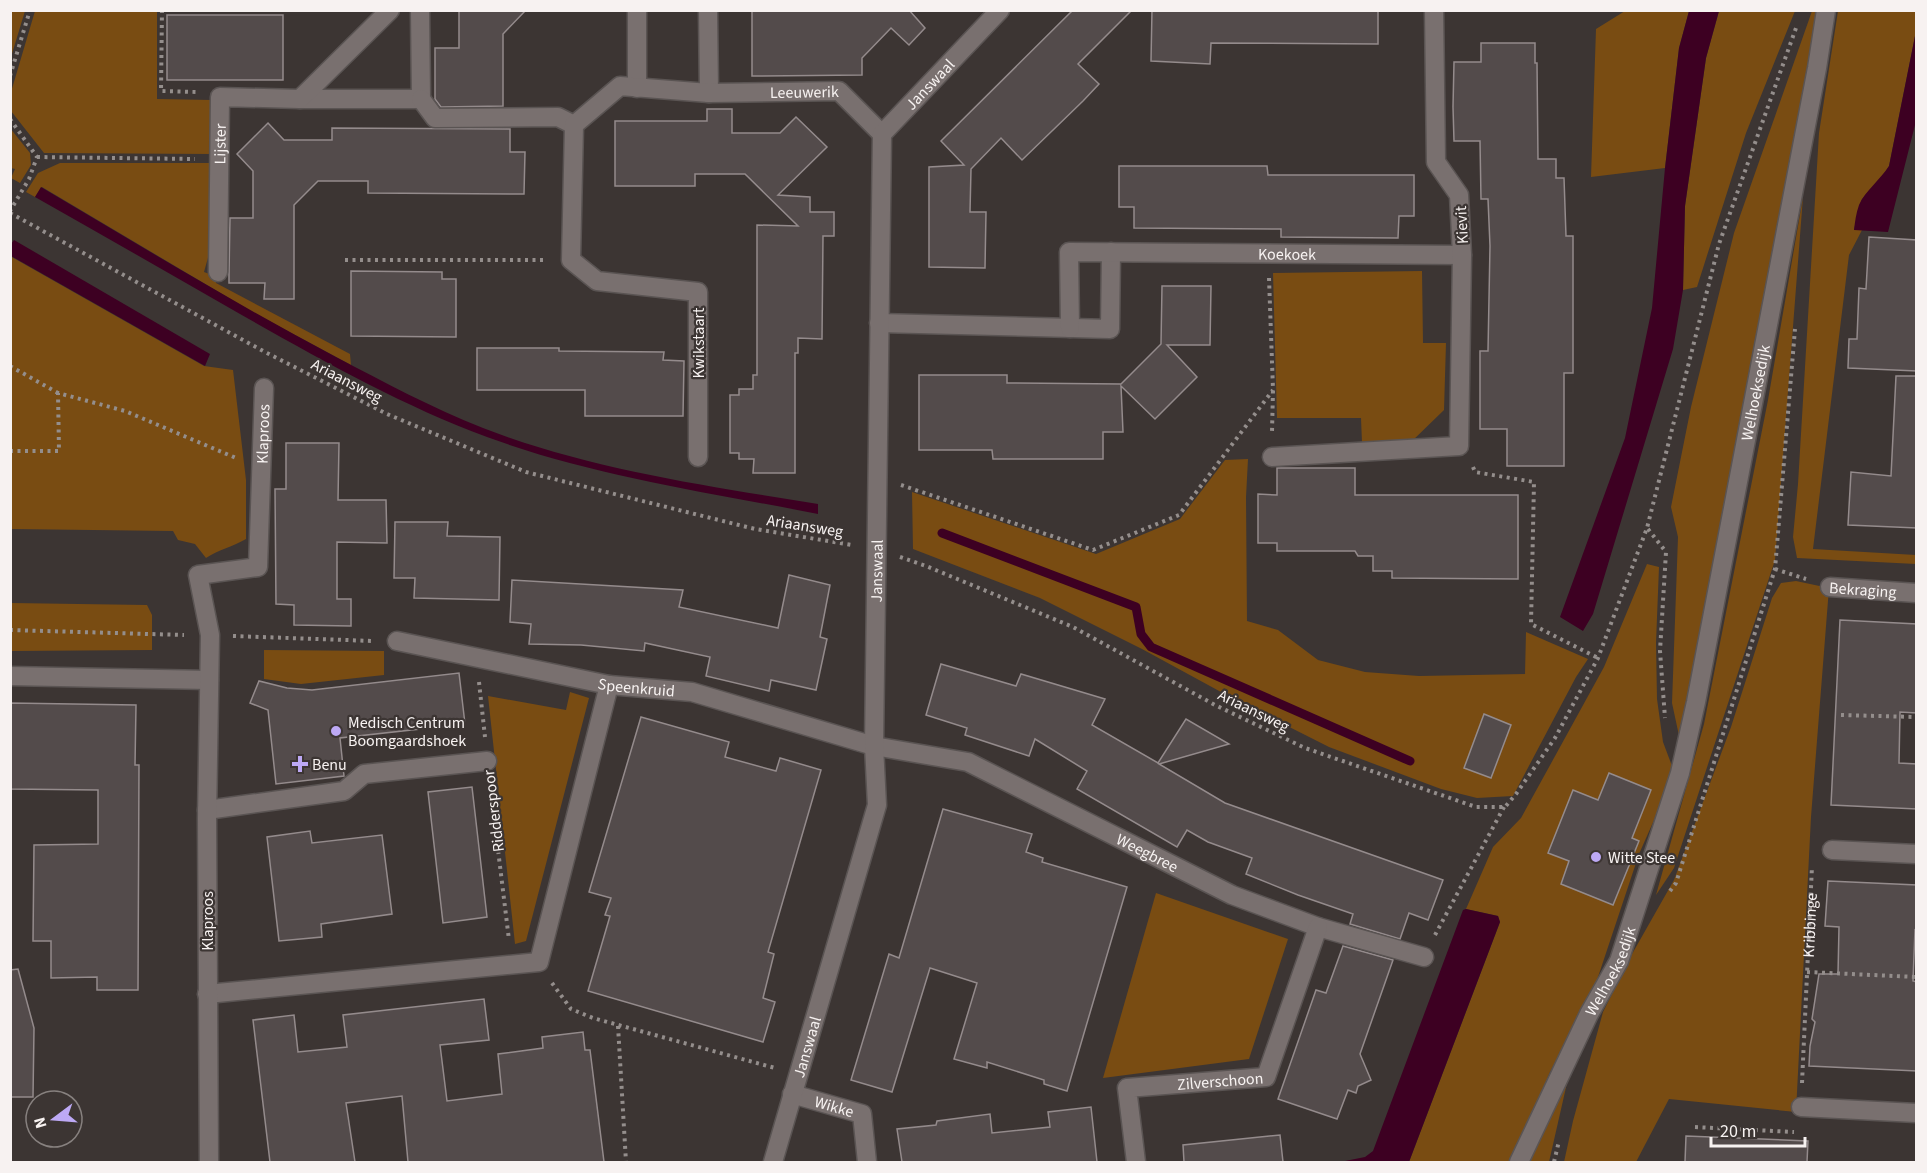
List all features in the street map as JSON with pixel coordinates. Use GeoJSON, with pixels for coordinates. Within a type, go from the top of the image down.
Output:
{"type":"FeatureCollection","features":[{"type":"Feature","properties":{"kind":"street"},"geometry":{"type":"LineString","coordinates":[[300,99],[390,10]]}},
{"type":"Feature","properties":{"kind":"street"},"geometry":{"type":"LineString","coordinates":[[420,10],[421,99],[435,118],[558,117],[574,125]]}},
{"type":"Feature","properties":{"kind":"street"},"geometry":{"type":"LineString","coordinates":[[574,125],[629,87],[637,10]]}},
{"type":"Feature","properties":{"kind":"street"},"geometry":{"type":"LineString","coordinates":[[708,10],[709,93]]}},
{"type":"Feature","properties":{"kind":"street","name":"Janswaal"},"geometry":{"type":"LineString","coordinates":[[772,1162],[877,805],[874,746],[882,134],[1000,10]]}},
{"type":"Feature","properties":{"kind":"street","name":"Kievit"},"geometry":{"type":"LineString","coordinates":[[1434,10],[1436,162],[1459,195],[1462,255],[1459,446]]}},
{"type":"Feature","properties":{"kind":"street","name":"Welhoeksedijk"},"geometry":{"type":"LineString","coordinates":[[1519,1162],[1589,1014],[1619,960],[1680,773],[1701,678],[1817,68],[1826,10]]}},
{"type":"Feature","properties":{"kind":"street","name":"Leeuwerik"},"geometry":{"type":"LineString","coordinates":[[629,87],[709,93],[839,91],[882,134]]}},
{"type":"Feature","properties":{"kind":"street"},"geometry":{"type":"LineString","coordinates":[[220,97],[421,99]]}},
{"type":"Feature","properties":{"kind":"street","name":"Lijster"},"geometry":{"type":"LineString","coordinates":[[218,272],[220,97]]}},
{"type":"Feature","properties":{"kind":"street"},"geometry":{"type":"LineString","coordinates":[[571,260],[574,125]]}},
{"type":"Feature","properties":{"kind":"street","name":"Koekoek"},"geometry":{"type":"LineString","coordinates":[[1070,328],[1069,252],[1462,255]]}},
{"type":"Feature","properties":{"kind":"street"},"geometry":{"type":"LineString","coordinates":[[879,323],[1110,329],[1111,252]]}},
{"type":"Feature","properties":{"kind":"street","name":"Kwikstaart"},"geometry":{"type":"LineString","coordinates":[[571,260],[597,281],[698,292],[698,457]]}},
{"type":"Feature","properties":{"kind":"street","name":"Klaproos"},"geometry":{"type":"LineString","coordinates":[[209,1162],[207,810],[210,635],[198,574],[258,567],[264,388]]}},
{"type":"Feature","properties":{"kind":"street"},"geometry":{"type":"LineString","coordinates":[[1272,457],[1459,446]]}},
{"type":"Feature","properties":{"kind":"street","name":"Bekraging"},"geometry":{"type":"LineString","coordinates":[[1830,587],[1917,592]]}},
{"type":"Feature","properties":{"kind":"street","name":"Speenkruid"},"geometry":{"type":"LineString","coordinates":[[397,641],[609,685],[692,692],[874,746]]}},
{"type":"Feature","properties":{"kind":"street"},"geometry":{"type":"LineString","coordinates":[[10,676],[209,680]]}},
{"type":"Feature","properties":{"kind":"street"},"geometry":{"type":"LineString","coordinates":[[207,994],[539,962],[609,685]]}},
{"type":"Feature","properties":{"kind":"street","name":"Weegbree"},"geometry":{"type":"LineString","coordinates":[[874,746],[968,762],[1232,895],[1318,927],[1424,957]]}},
{"type":"Feature","properties":{"kind":"street"},"geometry":{"type":"LineString","coordinates":[[207,810],[344,791],[364,774],[487,761]]}},
{"type":"Feature","properties":{"kind":"street"},"geometry":{"type":"LineString","coordinates":[[1832,850],[1917,854]]}},
{"type":"Feature","properties":{"kind":"street","name":"Zilverschoon"},"geometry":{"type":"LineString","coordinates":[[1136,1162],[1127,1088],[1266,1077],[1318,927]]}},
{"type":"Feature","properties":{"kind":"street","name":"Wikke"},"geometry":{"type":"LineString","coordinates":[[792,1094],[862,1114],[867,1162]]}},
{"type":"Feature","properties":{"kind":"street"},"geometry":{"type":"LineString","coordinates":[[1801,1107],[1917,1113]]}},
{"type":"Feature","properties":{"kind":"path"},"geometry":{"type":"LineString","coordinates":[[10,76],[30,10]]}},
{"type":"Feature","properties":{"kind":"path"},"geometry":{"type":"LineString","coordinates":[[162,10],[161,91],[211,92],[220,97]]}},
{"type":"Feature","properties":{"kind":"path"},"geometry":{"type":"LineString","coordinates":[[1424,957],[1505,807],[1555,738],[1598,658],[1647,528],[1719,244],[1798,22]]}},
{"type":"Feature","properties":{"kind":"path"},"geometry":{"type":"LineString","coordinates":[[10,119],[37,157]]}},
{"type":"Feature","properties":{"kind":"path"},"geometry":{"type":"LineString","coordinates":[[37,157],[219,159]]}},
{"type":"Feature","properties":{"kind":"path"},"geometry":{"type":"LineString","coordinates":[[10,212],[29,179],[37,157]]}},
{"type":"Feature","properties":{"kind":"path","name":"Ariaansweg"},"geometry":{"type":"LineString","coordinates":[[10,212],[265,352],[387,414],[526,472],[755,529],[876,548],[926,566],[1073,627],[1215,705],[1305,748],[1476,807],[1505,807]]}},
{"type":"Feature","properties":{"kind":"path"},"geometry":{"type":"LineString","coordinates":[[1268,253],[1273,390],[1272,457]]}},
{"type":"Feature","properties":{"kind":"path"},"geometry":{"type":"LineString","coordinates":[[345,260],[571,260]]}},
{"type":"Feature","properties":{"kind":"path"},"geometry":{"type":"LineString","coordinates":[[10,366],[58,393],[125,411],[261,469]]}},
{"type":"Feature","properties":{"kind":"path"},"geometry":{"type":"LineString","coordinates":[[877,474],[908,488],[1093,550],[1179,515],[1273,390]]}},
{"type":"Feature","properties":{"kind":"path"},"geometry":{"type":"LineString","coordinates":[[10,451],[59,451],[58,393]]}},
{"type":"Feature","properties":{"kind":"path"},"geometry":{"type":"LineString","coordinates":[[1459,446],[1475,472],[1534,482],[1531,624],[1598,658]]}},
{"type":"Feature","properties":{"kind":"path"},"geometry":{"type":"LineString","coordinates":[[1647,528],[1666,552],[1660,651],[1665,720]]}},
{"type":"Feature","properties":{"kind":"path","name":"Bekraging"},"geometry":{"type":"LineString","coordinates":[[1776,569],[1830,587]]}},
{"type":"Feature","properties":{"kind":"path","name":"Ridderspoor"},"geometry":{"type":"LineString","coordinates":[[476,657],[512,964]]}},
{"type":"Feature","properties":{"kind":"path"},"geometry":{"type":"LineString","coordinates":[[1841,715],[1917,717]]}},
{"type":"Feature","properties":{"kind":"path","name":"Kribbinge"},"geometry":{"type":"LineString","coordinates":[[1695,1127],[1800,1132],[1812,849],[1832,850]]}},
{"type":"Feature","properties":{"kind":"path"},"geometry":{"type":"LineString","coordinates":[[539,962],[571,1009],[618,1026],[798,1074]]}},
{"type":"Feature","properties":{"kind":"path"},"geometry":{"type":"LineString","coordinates":[[1807,972],[1917,977]]}},
{"type":"Feature","properties":{"kind":"path"},"geometry":{"type":"LineString","coordinates":[[618,1026],[627,1162]]}},
{"type":"Feature","properties":{"kind":"shaded area"},"geometry":{"type":"Polygon","coordinates":[[[10,11],[25,11],[11,57],[10,11]]]}},
{"type":"Feature","properties":{"kind":"shaded area"},"geometry":{"type":"Polygon","coordinates":[[[35,11],[157,11],[157,99],[212,100],[212,154],[44,153],[11,111],[11,92],[35,11]]]}},
{"type":"Feature","properties":{"kind":"shaded area"},"geometry":{"type":"Polygon","coordinates":[[[1625,11],[1689,11],[1679,48],[1665,168],[1591,177],[1596,29],[1625,11]]]}},
{"type":"Feature","properties":{"kind":"shaded area"},"geometry":{"type":"Polygon","coordinates":[[[1689,11],[1719,11],[1706,58],[1685,206],[1683,290],[1673,349],[1593,614],[1583,631],[1560,617],[1625,438],[1652,308],[1679,48],[1689,11]]]}},
{"type":"Feature","properties":{"kind":"shaded area"},"geometry":{"type":"Polygon","coordinates":[[[1719,11],[1795,11],[1746,133],[1697,287],[1683,290],[1685,206],[1706,58],[1719,11]]]}},
{"type":"Feature","properties":{"kind":"shaded area"},"geometry":{"type":"Polygon","coordinates":[[[1812,11],[1818,11],[1790,184],[1681,745],[1672,703],[1678,537],[1671,507],[1691,407],[1734,233],[1812,11]]]}},
{"type":"Feature","properties":{"kind":"shaded area"},"geometry":{"type":"Polygon","coordinates":[[[1838,11],[1916,11],[1916,31],[1889,166],[1862,199],[1854,229],[1862,230],[1849,255],[1813,549],[1916,555],[1916,564],[1797,558],[1793,537],[1819,133],[1838,11]]]}},
{"type":"Feature","properties":{"kind":"shaded area"},"geometry":{"type":"Polygon","coordinates":[[[1916,31],[1916,121],[1888,232],[1854,230],[1859,205],[1889,166],[1916,31]]]}},
{"type":"Feature","properties":{"kind":"shaded area"},"geometry":{"type":"Polygon","coordinates":[[[10,128],[30,153],[31,165],[20,183],[11,178],[15,169],[11,168],[10,128]]]}},
{"type":"Feature","properties":{"kind":"shaded area"},"geometry":{"type":"Polygon","coordinates":[[[60,163],[212,163],[211,247],[204,272],[215,276],[216,283],[350,354],[351,365],[254,313],[42,187],[35,197],[26,192],[38,173],[60,163]]]}},
{"type":"Feature","properties":{"kind":"shaded area"},"geometry":{"type":"Polygon","coordinates":[[[41,187],[299,337],[408,394],[483,428],[564,455],[648,475],[818,504],[818,514],[609,473],[527,451],[423,411],[240,314],[35,197],[41,187]]]}},
{"type":"Feature","properties":{"kind":"shaded area"},"geometry":{"type":"Polygon","coordinates":[[[1803,197],[1775,560],[1674,868],[1656,895],[1704,724],[1768,400],[1803,197]]]}},
{"type":"Feature","properties":{"kind":"shaded area"},"geometry":{"type":"Polygon","coordinates":[[[14,240],[210,354],[205,366],[11,256],[11,244],[14,240]]]}},
{"type":"Feature","properties":{"kind":"shaded area"},"geometry":{"type":"Polygon","coordinates":[[[10,256],[204,366],[233,370],[246,480],[246,539],[206,558],[195,544],[178,540],[173,531],[11,529],[10,256]]]}},
{"type":"Feature","properties":{"kind":"shaded area"},"geometry":{"type":"Polygon","coordinates":[[[1422,271],[1423,343],[1446,343],[1444,410],[1409,444],[1362,443],[1361,418],[1277,418],[1273,273],[1422,271]]]}},
{"type":"Feature","properties":{"kind":"shaded area"},"geometry":{"type":"Polygon","coordinates":[[[1248,459],[1247,621],[1278,630],[1318,660],[1365,672],[1419,676],[1525,674],[1526,632],[1588,659],[1576,677],[1513,796],[1477,798],[1441,789],[1329,747],[1040,598],[913,549],[912,492],[1096,554],[1180,519],[1225,460],[1248,459]]]}},
{"type":"Feature","properties":{"kind":"shaded area"},"geometry":{"type":"Polygon","coordinates":[[[1647,564],[1659,567],[1656,643],[1657,699],[1663,742],[1672,766],[1670,784],[1639,854],[1596,983],[1550,1072],[1511,1162],[1409,1162],[1500,922],[1498,916],[1466,909],[1493,847],[1521,818],[1604,667],[1647,564]]]}},
{"type":"Feature","properties":{"kind":"shaded area"},"geometry":{"type":"Polygon","coordinates":[[[1796,581],[1829,588],[1811,817],[1796,1112],[1669,1099],[1636,1162],[1564,1162],[1603,1012],[1632,954],[1674,880],[1731,727],[1772,598],[1781,583],[1796,581]]]}},
{"type":"Feature","properties":{"kind":"shaded area"},"geometry":{"type":"Polygon","coordinates":[[[11,603],[147,605],[152,615],[152,650],[11,651],[11,603]]]}},
{"type":"Feature","properties":{"kind":"shaded area"},"geometry":{"type":"Polygon","coordinates":[[[264,650],[384,651],[384,675],[301,684],[264,679],[264,650]]]}},
{"type":"Feature","properties":{"kind":"shaded area"},"geometry":{"type":"Polygon","coordinates":[[[570,692],[589,698],[526,941],[515,944],[488,696],[566,710],[570,692]]]}},
{"type":"Feature","properties":{"kind":"shaded area"},"geometry":{"type":"Polygon","coordinates":[[[1156,893],[1288,939],[1249,1059],[1103,1078],[1156,893]]]}},
{"type":"Feature","properties":{"kind":"shaded area"},"geometry":{"type":"Polygon","coordinates":[[[1463,910],[1498,916],[1500,922],[1409,1162],[1340,1162],[1365,1157],[1373,1151],[1463,910]]]}},
{"type":"Feature","properties":{"kind":"shaded area"},"geometry":{"type":"Polygon","coordinates":[[[1567,1083],[1549,1162],[1530,1162],[1530,1161],[1567,1083]]]}},
{"type":"Feature","properties":{"kind":"building"},"geometry":{"type":"Polygon","coordinates":[[[459,10],[526,10],[503,34],[503,106],[441,107],[435,99],[435,48],[459,48],[459,10]]]}},
{"type":"Feature","properties":{"kind":"building"},"geometry":{"type":"Polygon","coordinates":[[[752,10],[909,10],[925,28],[909,45],[891,28],[862,58],[862,75],[752,76],[752,10]]]}},
{"type":"Feature","properties":{"kind":"building"},"geometry":{"type":"Polygon","coordinates":[[[1073,10],[1132,10],[1078,64],[1099,84],[1083,101],[1022,160],[1001,138],[971,169],[970,212],[986,212],[985,268],[929,267],[929,167],[964,165],[941,141],[1073,10]]]}},
{"type":"Feature","properties":{"kind":"building"},"geometry":{"type":"Polygon","coordinates":[[[1152,10],[1378,10],[1378,44],[1211,43],[1210,64],[1151,61],[1152,10]]]}},
{"type":"Feature","properties":{"kind":"building"},"geometry":{"type":"Polygon","coordinates":[[[167,15],[283,15],[283,80],[167,80],[167,15]]]}},
{"type":"Feature","properties":{"kind":"building"},"geometry":{"type":"Polygon","coordinates":[[[1481,43],[1535,43],[1538,159],[1556,159],[1556,178],[1564,178],[1566,236],[1573,236],[1573,373],[1564,373],[1564,466],[1507,466],[1507,429],[1480,429],[1480,351],[1488,351],[1490,246],[1488,199],[1481,199],[1480,141],[1454,141],[1453,107],[1454,62],[1481,62],[1481,43]]]}},
{"type":"Feature","properties":{"kind":"building"},"geometry":{"type":"Polygon","coordinates":[[[707,109],[732,109],[732,133],[780,133],[796,117],[827,147],[778,195],[810,197],[810,212],[834,212],[834,236],[823,236],[822,339],[798,338],[798,353],[795,353],[795,473],[753,473],[754,459],[739,459],[739,453],[730,453],[730,395],[739,395],[739,389],[753,389],[753,375],[757,375],[757,225],[798,226],[745,174],[695,174],[695,186],[615,186],[615,121],[707,121],[707,109]]]}},
{"type":"Feature","properties":{"kind":"building"},"geometry":{"type":"Polygon","coordinates":[[[268,123],[284,140],[332,140],[332,128],[510,129],[510,152],[525,152],[524,194],[368,193],[368,181],[318,181],[294,205],[294,299],[264,299],[265,283],[229,283],[230,218],[253,218],[253,171],[237,154],[268,123]]]}},
{"type":"Feature","properties":{"kind":"building"},"geometry":{"type":"Polygon","coordinates":[[[1119,166],[1267,166],[1268,175],[1414,175],[1414,216],[1399,216],[1398,238],[1281,237],[1281,229],[1134,228],[1134,207],[1119,207],[1119,166]]]}},
{"type":"Feature","properties":{"kind":"building"},"geometry":{"type":"Polygon","coordinates":[[[1869,237],[1917,240],[1917,371],[1848,368],[1849,339],[1857,339],[1859,288],[1866,289],[1869,237]]]}},
{"type":"Feature","properties":{"kind":"building"},"geometry":{"type":"Polygon","coordinates":[[[351,271],[442,272],[442,279],[456,279],[456,337],[351,336],[351,271]]]}},
{"type":"Feature","properties":{"kind":"building"},"geometry":{"type":"Polygon","coordinates":[[[1162,286],[1211,286],[1210,345],[1167,345],[1197,377],[1155,419],[1121,386],[1123,432],[1103,432],[1103,459],[993,459],[992,450],[919,450],[919,375],[1007,375],[1007,383],[1121,384],[1161,344],[1162,286]]]}},
{"type":"Feature","properties":{"kind":"building"},"geometry":{"type":"Polygon","coordinates":[[[477,348],[664,352],[663,360],[684,361],[683,416],[585,416],[585,390],[477,390],[477,348]]]}},
{"type":"Feature","properties":{"kind":"building"},"geometry":{"type":"Polygon","coordinates":[[[1896,376],[1917,376],[1917,528],[1848,525],[1851,472],[1891,476],[1896,376]]]}},
{"type":"Feature","properties":{"kind":"building"},"geometry":{"type":"Polygon","coordinates":[[[286,443],[339,443],[338,500],[386,500],[387,543],[337,542],[337,599],[351,599],[351,626],[294,625],[294,605],[276,604],[275,489],[286,489],[286,443]]]}},
{"type":"Feature","properties":{"kind":"building"},"geometry":{"type":"Polygon","coordinates":[[[1277,468],[1355,468],[1355,495],[1518,495],[1518,579],[1392,578],[1392,571],[1373,571],[1373,556],[1358,556],[1355,551],[1277,551],[1277,543],[1258,543],[1258,494],[1277,495],[1277,468]]]}},
{"type":"Feature","properties":{"kind":"building"},"geometry":{"type":"Polygon","coordinates":[[[395,522],[448,522],[447,536],[500,537],[499,600],[414,598],[415,578],[394,578],[395,522]]]}},
{"type":"Feature","properties":{"kind":"building"},"geometry":{"type":"Polygon","coordinates":[[[789,575],[830,585],[820,637],[827,639],[816,690],[771,680],[769,691],[706,676],[710,657],[645,643],[644,651],[581,645],[529,644],[531,624],[510,622],[512,580],[683,590],[679,607],[778,628],[789,575]]]}},
{"type":"Feature","properties":{"kind":"building"},"geometry":{"type":"Polygon","coordinates":[[[1840,620],[1917,624],[1917,713],[1900,712],[1899,763],[1917,764],[1917,809],[1831,805],[1840,620]]]}},
{"type":"Feature","properties":{"kind":"building"},"geometry":{"type":"Polygon","coordinates":[[[941,664],[1016,686],[1021,674],[1105,699],[1092,725],[1158,763],[1186,719],[1229,744],[1159,764],[1225,803],[1443,880],[1428,920],[1409,913],[1400,939],[1350,924],[1353,914],[1246,874],[1252,858],[1208,842],[1187,830],[1177,847],[1077,789],[1087,771],[1035,739],[1029,756],[965,735],[967,728],[926,715],[941,664]]]}},
{"type":"Feature","properties":{"kind":"building","name":"Medisch Centrum Boomgaardshoek"},"geometry":{"type":"Polygon","coordinates":[[[459,673],[465,724],[340,738],[344,776],[276,784],[268,710],[250,703],[259,681],[287,688],[312,690],[459,673]]]}},
{"type":"Feature","properties":{"kind":"building"},"geometry":{"type":"Polygon","coordinates":[[[10,703],[136,705],[135,765],[139,765],[138,990],[97,990],[97,977],[51,978],[51,941],[33,941],[34,845],[98,844],[98,790],[10,789],[10,703]]]}},
{"type":"Feature","properties":{"kind":"building"},"geometry":{"type":"Polygon","coordinates":[[[1484,714],[1511,725],[1491,778],[1464,768],[1484,714]]]}},
{"type":"Feature","properties":{"kind":"building"},"geometry":{"type":"Polygon","coordinates":[[[641,717],[729,742],[725,757],[776,771],[780,758],[821,770],[768,952],[774,954],[763,998],[775,1002],[763,1042],[588,991],[610,916],[605,915],[611,898],[589,892],[641,717]]]}},
{"type":"Feature","properties":{"kind":"building","name":"Witte Stee"},"geometry":{"type":"Polygon","coordinates":[[[1609,773],[1651,790],[1632,838],[1639,841],[1613,905],[1561,884],[1569,861],[1548,853],[1573,790],[1598,800],[1609,773]]]}},
{"type":"Feature","properties":{"kind":"building"},"geometry":{"type":"Polygon","coordinates":[[[472,787],[487,917],[443,923],[428,792],[472,787]]]}},
{"type":"Feature","properties":{"kind":"building"},"geometry":{"type":"Polygon","coordinates":[[[943,809],[1032,834],[1026,852],[1043,858],[1042,862],[1127,887],[1067,1091],[1044,1084],[1044,1080],[987,1062],[987,1068],[954,1059],[977,983],[930,968],[892,1092],[851,1080],[889,954],[899,958],[943,809]]]}},
{"type":"Feature","properties":{"kind":"building"},"geometry":{"type":"Polygon","coordinates":[[[310,831],[312,843],[382,835],[392,914],[321,924],[322,937],[279,941],[267,837],[310,831]]]}},
{"type":"Feature","properties":{"kind":"building"},"geometry":{"type":"Polygon","coordinates":[[[1828,881],[1917,885],[1917,931],[1915,930],[1913,981],[1917,982],[1917,1071],[1809,1066],[1815,1022],[1812,1019],[1819,974],[1838,974],[1839,927],[1825,926],[1828,881]]]}},
{"type":"Feature","properties":{"kind":"building"},"geometry":{"type":"Polygon","coordinates":[[[1343,946],[1393,960],[1360,1054],[1371,1080],[1358,1086],[1356,1093],[1348,1090],[1337,1119],[1278,1099],[1316,990],[1326,993],[1343,946]]]}},
{"type":"Feature","properties":{"kind":"building"},"geometry":{"type":"Polygon","coordinates":[[[18,969],[34,1028],[33,1089],[24,1089],[24,1097],[10,1097],[10,970],[18,969]]]}},
{"type":"Feature","properties":{"kind":"building"},"geometry":{"type":"Polygon","coordinates":[[[484,999],[489,1040],[440,1045],[447,1101],[502,1094],[498,1054],[543,1048],[542,1037],[583,1032],[585,1050],[590,1050],[604,1162],[408,1162],[402,1096],[346,1103],[355,1162],[270,1162],[253,1020],[294,1015],[298,1052],[347,1047],[343,1015],[484,999]]]}},
{"type":"Feature","properties":{"kind":"building"},"geometry":{"type":"Polygon","coordinates":[[[1091,1107],[1097,1162],[902,1162],[897,1129],[936,1125],[937,1121],[990,1114],[992,1133],[1050,1127],[1048,1112],[1091,1107]]]}},
{"type":"Feature","properties":{"kind":"building"},"geometry":{"type":"Polygon","coordinates":[[[1280,1135],[1283,1162],[1184,1162],[1183,1145],[1280,1135]]]}},
{"type":"Feature","properties":{"kind":"building"},"geometry":{"type":"Polygon","coordinates":[[[1686,1136],[1808,1141],[1807,1162],[1685,1162],[1686,1136]]]}},
{"type":"Feature","properties":{"kind":"waterway"},"geometry":{"type":"LineString","coordinates":[[942,533],[1136,607],[1141,634],[1151,647],[1410,761]]}},
{"type":"Feature","properties":{"kind":"place","name":"Medisch Centrum Boomgaardshoek"},"geometry":{"type":"Point","coordinates":[336,731]}},
{"type":"Feature","properties":{"kind":"place","name":"Benu"},"geometry":{"type":"Point","coordinates":[300,764]}},
{"type":"Feature","properties":{"kind":"place","name":"Witte Stee"},"geometry":{"type":"Point","coordinates":[1596,857]}}]}
